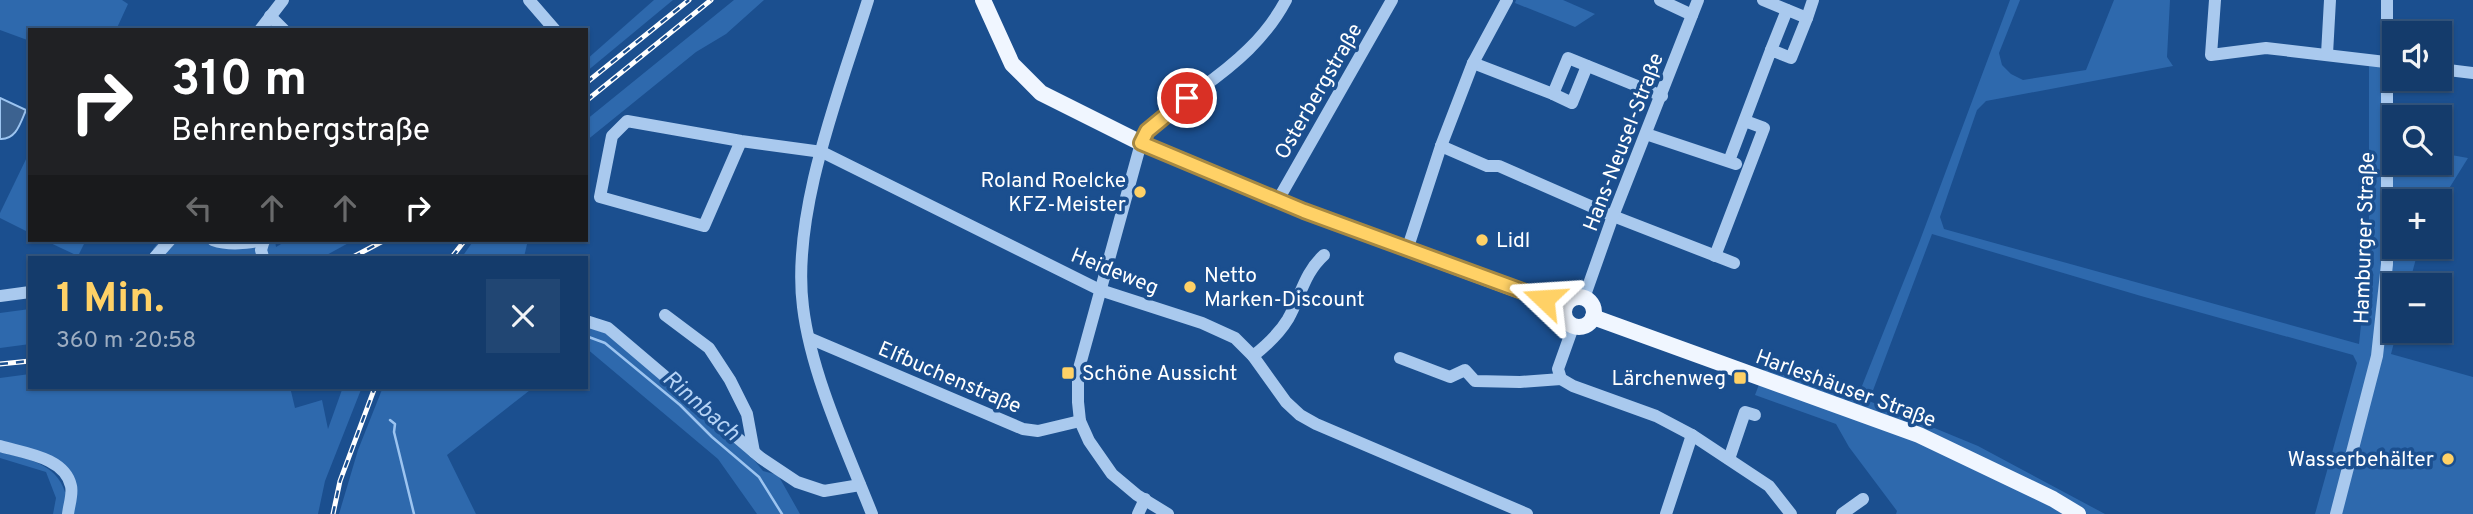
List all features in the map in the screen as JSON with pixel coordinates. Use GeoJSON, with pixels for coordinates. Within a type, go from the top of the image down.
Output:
{"type":"FeatureCollection","features":[{"type":"Feature","properties":{"kind":"main road"},"geometry":{"type":"LineString","coordinates":[[983,0],[1012,64],[1041,93],[1141,143],[1278,200],[1564,307]]}},
{"type":"Feature","properties":{"kind":"main road"},"geometry":{"type":"LineString","coordinates":[[1572,298],[1584,298],[1592,306],[1592,319],[1581,327],[1573,327],[1565,319],[1564,307],[1572,298]]}},
{"type":"Feature","properties":{"kind":"main road","name":"Harleshäuser Straße"},"geometry":{"type":"LineString","coordinates":[[1592,319],[1919,435],[2053,499],[2078,514]]}},
{"type":"Feature","properties":{"kind":"street"},"geometry":{"type":"LineString","coordinates":[[262,28],[283,0]]}},
{"type":"Feature","properties":{"kind":"street"},"geometry":{"type":"LineString","coordinates":[[867,0],[822,152],[806,220],[802,262],[803,305],[814,362],[872,514]]}},
{"type":"Feature","properties":{"kind":"street"},"geometry":{"type":"LineString","coordinates":[[1168,514],[1112,474],[1093,449],[1080,421],[1078,372],[1141,143],[1147,131],[1241,58],[1273,23],[1286,0]]}},
{"type":"Feature","properties":{"kind":"street","name":"Osterbergstraße"},"geometry":{"type":"LineString","coordinates":[[1278,200],[1392,0]]}},
{"type":"Feature","properties":{"kind":"street"},"geometry":{"type":"LineString","coordinates":[[1407,250],[1441,146],[1473,63],[1507,0]]}},
{"type":"Feature","properties":{"kind":"street"},"geometry":{"type":"LineString","coordinates":[[1660,0],[1692,15]]}},
{"type":"Feature","properties":{"kind":"street","name":"Hans-Neusel-Straße"},"geometry":{"type":"LineString","coordinates":[[1584,298],[1613,216],[1698,0]]}},
{"type":"Feature","properties":{"kind":"street"},"geometry":{"type":"LineString","coordinates":[[1763,0],[1807,18]]}},
{"type":"Feature","properties":{"kind":"street"},"geometry":{"type":"LineString","coordinates":[[1771,50],[1791,58],[1813,0]]}},
{"type":"Feature","properties":{"kind":"street"},"geometry":{"type":"LineString","coordinates":[[2215,0],[2211,55],[2266,48],[2382,61]]}},
{"type":"Feature","properties":{"kind":"street"},"geometry":{"type":"LineString","coordinates":[[2327,54],[2330,0]]}},
{"type":"Feature","properties":{"kind":"street","name":"Hamburger Straße"},"geometry":{"type":"LineString","coordinates":[[2387,0],[2388,21]]}},
{"type":"Feature","properties":{"kind":"street"},"geometry":{"type":"LineString","coordinates":[[531,1],[553,28]]}},
{"type":"Feature","properties":{"kind":"street"},"geometry":{"type":"LineString","coordinates":[[1729,161],[1787,10]]}},
{"type":"Feature","properties":{"kind":"street"},"geometry":{"type":"LineString","coordinates":[[271,16],[283,28]]}},
{"type":"Feature","properties":{"kind":"street"},"geometry":{"type":"LineString","coordinates":[[1553,94],[1568,58],[1662,96]]}},
{"type":"Feature","properties":{"kind":"street"},"geometry":{"type":"LineString","coordinates":[[1473,63],[1572,103],[1587,66]]}},
{"type":"Feature","properties":{"kind":"street"},"geometry":{"type":"LineString","coordinates":[[2452,70],[2473,73]]}},
{"type":"Feature","properties":{"kind":"street","name":"Hamburger Straße"},"geometry":{"type":"LineString","coordinates":[[2336,514],[2377,356],[2387,264],[2390,91]]}},
{"type":"Feature","properties":{"kind":"street","name":"Heideweg"},"geometry":{"type":"LineString","coordinates":[[741,141],[704,226],[600,197],[612,136],[626,121],[822,152],[1100,290],[1202,323],[1235,338],[1253,356],[1286,402],[1316,424],[1519,512]]}},
{"type":"Feature","properties":{"kind":"street"},"geometry":{"type":"LineString","coordinates":[[1715,256],[1764,128],[1745,121]]}},
{"type":"Feature","properties":{"kind":"street"},"geometry":{"type":"LineString","coordinates":[[1646,134],[1747,169]]}},
{"type":"Feature","properties":{"kind":"street"},"geometry":{"type":"LineString","coordinates":[[1441,146],[1487,166],[1499,166],[1613,216],[1734,263]]}},
{"type":"Feature","properties":{"kind":"street"},"geometry":{"type":"LineString","coordinates":[[156,256],[168,242]]}},
{"type":"Feature","properties":{"kind":"street"},"geometry":{"type":"LineString","coordinates":[[218,242],[254,242]]}},
{"type":"Feature","properties":{"kind":"street"},"geometry":{"type":"LineString","coordinates":[[1253,356],[1281,330],[1289,318],[1304,280],[1324,255]]}},
{"type":"Feature","properties":{"kind":"street"},"geometry":{"type":"LineString","coordinates":[[0,296],[28,292]]}},
{"type":"Feature","properties":{"kind":"street"},"geometry":{"type":"LineString","coordinates":[[665,315],[709,348],[730,380],[747,414],[754,452]]}},
{"type":"Feature","properties":{"kind":"street"},"geometry":{"type":"LineString","coordinates":[[588,322],[608,328],[754,452],[797,482],[824,491],[860,485]]}},
{"type":"Feature","properties":{"kind":"street"},"geometry":{"type":"LineString","coordinates":[[1561,379],[1558,369],[1573,327]]}},
{"type":"Feature","properties":{"kind":"street","name":"Elfbuchenstraße"},"geometry":{"type":"LineString","coordinates":[[809,338],[1023,429],[1038,431],[1080,421]]}},
{"type":"Feature","properties":{"kind":"street"},"geometry":{"type":"LineString","coordinates":[[1400,358],[1450,377],[1465,370],[1475,381],[1561,379],[1573,386],[1656,416],[1692,435],[1769,486],[1791,514]]}},
{"type":"Feature","properties":{"kind":"street"},"geometry":{"type":"LineString","coordinates":[[1729,458],[1745,412],[1755,415]]}},
{"type":"Feature","properties":{"kind":"street"},"geometry":{"type":"LineString","coordinates":[[1668,509],[1692,435]]}},
{"type":"Feature","properties":{"kind":"street"},"geometry":{"type":"LineString","coordinates":[[0,446],[39,457],[57,466],[71,483],[68,514]]}},
{"type":"Feature","properties":{"kind":"street"},"geometry":{"type":"LineString","coordinates":[[1138,514],[1145,499]]}},
{"type":"Feature","properties":{"kind":"street"},"geometry":{"type":"LineString","coordinates":[[1842,514],[1863,499]]}},
{"type":"Feature","properties":{"kind":"shaded area"},"geometry":{"type":"Polygon","coordinates":[[[0,0],[122,0],[128,4],[117,28],[28,28],[28,40],[0,30],[0,0]]]}},
{"type":"Feature","properties":{"kind":"shaded area"},"geometry":{"type":"Polygon","coordinates":[[[654,0],[673,0],[588,70],[588,58],[654,0]]]}},
{"type":"Feature","properties":{"kind":"shaded area"},"geometry":{"type":"Polygon","coordinates":[[[734,0],[764,0],[726,34],[696,52],[588,139],[588,118],[734,0]]]}},
{"type":"Feature","properties":{"kind":"shaded area"},"geometry":{"type":"Polygon","coordinates":[[[1516,0],[1563,0],[1595,14],[1575,27],[1515,3],[1516,0]]]}},
{"type":"Feature","properties":{"kind":"shaded area"},"geometry":{"type":"Polygon","coordinates":[[[2010,0],[2020,0],[1999,53],[2002,65],[2023,80],[2086,70],[2114,0],[2170,0],[2167,57],[2173,66],[1986,101],[1977,110],[1940,217],[1944,229],[2359,344],[2369,249],[2369,63],[2382,67],[2382,175],[2452,175],[2452,155],[2468,158],[2449,189],[2382,189],[2382,259],[2416,259],[2412,273],[2382,273],[2382,343],[2394,343],[2391,354],[2473,377],[2473,514],[2315,514],[2357,363],[2353,355],[1932,234],[1869,401],[1978,446],[2105,514],[1896,514],[1897,511],[1849,447],[1836,424],[1755,395],[1766,366],[1858,396],[1919,243],[2010,0]]]}},
{"type":"Feature","properties":{"kind":"shaded area"},"geometry":{"type":"Polygon","coordinates":[[[0,98],[26,110],[14,134],[5,139],[0,139],[0,98]]]}},
{"type":"Feature","properties":{"kind":"shaded area"},"geometry":{"type":"Polygon","coordinates":[[[28,155],[28,232],[0,218],[28,155]]]}},
{"type":"Feature","properties":{"kind":"shaded area"},"geometry":{"type":"Polygon","coordinates":[[[48,242],[85,242],[78,256],[48,242]]]}},
{"type":"Feature","properties":{"kind":"shaded area"},"geometry":{"type":"Polygon","coordinates":[[[158,242],[275,242],[276,247],[285,242],[350,242],[325,256],[160,256],[153,249],[158,242]]]}},
{"type":"Feature","properties":{"kind":"shaded area"},"geometry":{"type":"Polygon","coordinates":[[[473,242],[528,242],[524,256],[463,256],[473,242]]]}},
{"type":"Feature","properties":{"kind":"shaded area"},"geometry":{"type":"Polygon","coordinates":[[[28,309],[28,344],[0,348],[0,313],[28,309]]]}},
{"type":"Feature","properties":{"kind":"shaded area"},"geometry":{"type":"Polygon","coordinates":[[[588,328],[606,333],[750,455],[763,471],[778,475],[800,514],[757,514],[718,459],[588,350],[588,328]]]}},
{"type":"Feature","properties":{"kind":"shaded area"},"geometry":{"type":"Polygon","coordinates":[[[28,374],[28,389],[290,389],[295,408],[322,400],[328,429],[342,389],[361,389],[325,481],[318,514],[53,514],[56,498],[46,472],[0,458],[0,452],[48,468],[61,482],[65,492],[77,489],[74,478],[67,469],[47,456],[0,442],[0,378],[28,374]]]}},
{"type":"Feature","properties":{"kind":"shaded area"},"geometry":{"type":"Polygon","coordinates":[[[382,389],[531,389],[447,455],[476,514],[339,514],[358,450],[382,389]]]}},
{"type":"Feature","properties":{"kind":"waterway","name":"Rinnbach"},"geometry":{"type":"LineString","coordinates":[[588,337],[605,343],[680,405],[759,477],[782,514]]}},
{"type":"Feature","properties":{"kind":"waterway"},"geometry":{"type":"LineString","coordinates":[[390,420],[395,424],[394,432],[414,514]]}},
{"type":"Feature","properties":{"kind":"railway"},"geometry":{"type":"LineString","coordinates":[[588,81],[689,0]]}},
{"type":"Feature","properties":{"kind":"railway"},"geometry":{"type":"LineString","coordinates":[[588,99],[711,0]]}},
{"type":"Feature","properties":{"kind":"railway"},"geometry":{"type":"LineString","coordinates":[[355,256],[381,242]]}},
{"type":"Feature","properties":{"kind":"railway"},"geometry":{"type":"LineString","coordinates":[[453,256],[463,242]]}},
{"type":"Feature","properties":{"kind":"railway"},"geometry":{"type":"LineString","coordinates":[[0,364],[28,361]]}},
{"type":"Feature","properties":{"kind":"railway"},"geometry":{"type":"LineString","coordinates":[[333,514],[340,481],[374,389]]}},
{"type":"Feature","properties":{"kind":"place","name":"Roland Roelcke KFZ-Meister"},"geometry":{"type":"Point","coordinates":[1140,192]}},
{"type":"Feature","properties":{"kind":"place","name":"Lidl"},"geometry":{"type":"Point","coordinates":[1482,240]}},
{"type":"Feature","properties":{"kind":"place","name":"Netto Marken-Discount"},"geometry":{"type":"Point","coordinates":[1190,287]}},
{"type":"Feature","properties":{"kind":"place","name":"Schöne Aussicht"},"geometry":{"type":"Point","coordinates":[1068,373]}},
{"type":"Feature","properties":{"kind":"place","name":"Lärchenweg"},"geometry":{"type":"Point","coordinates":[1740,378]}},
{"type":"Feature","properties":{"kind":"place","name":"Wasserbehälter"},"geometry":{"type":"Point","coordinates":[2448,459]}},
{"type":"Feature","properties":{"kind":"route"},"geometry":{"type":"LineString","coordinates":[[1187,98],[1147,131],[1141,143],[1304,211],[1544,299]]}}]}
